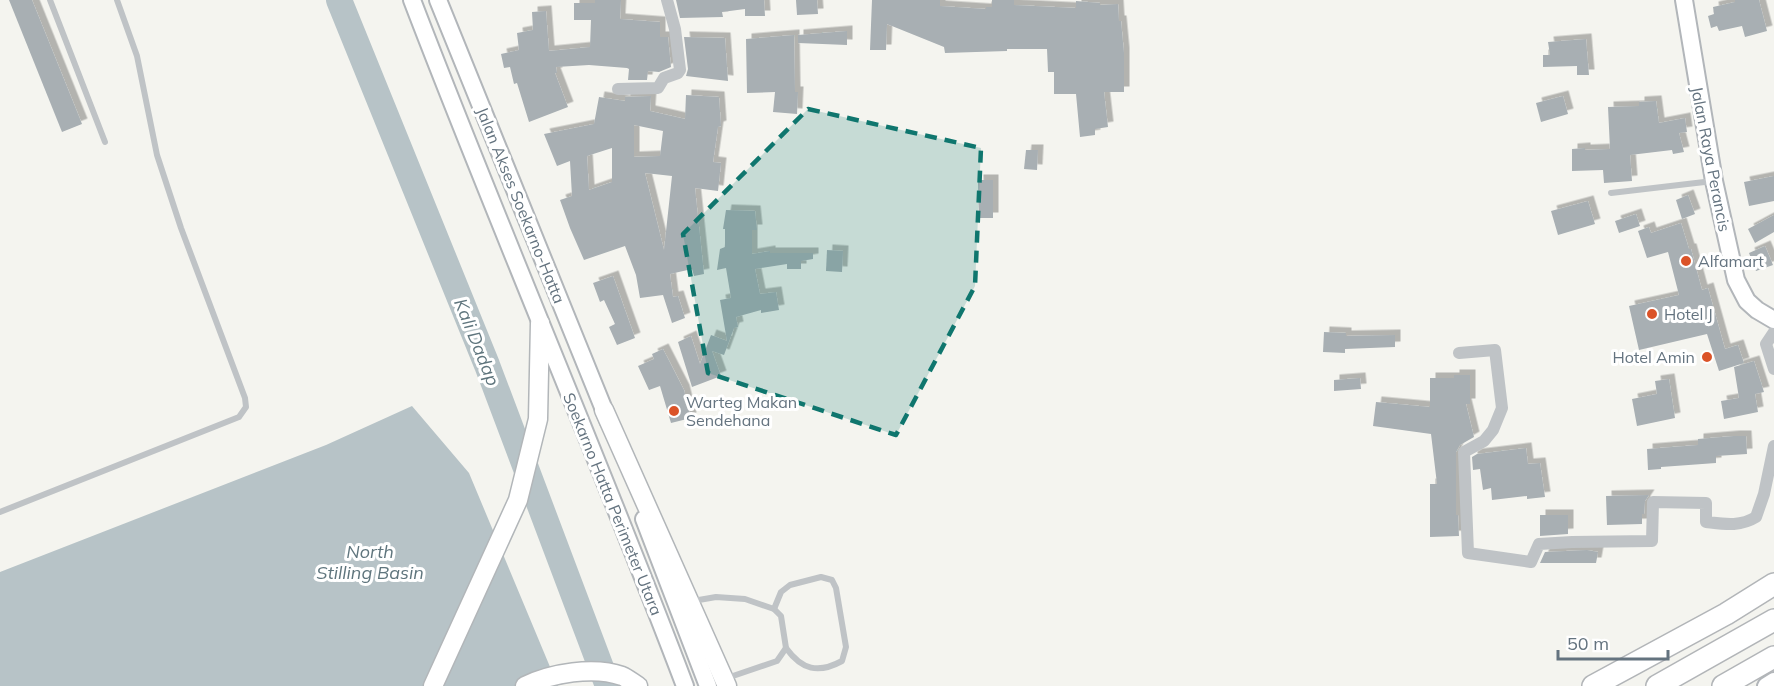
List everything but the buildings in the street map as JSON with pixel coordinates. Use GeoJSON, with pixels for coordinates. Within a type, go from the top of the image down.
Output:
{"type":"FeatureCollection","features":[{"type":"Feature","properties":{"kind":"highway"},"geometry":{"type":"LineString","coordinates":[[1593,686],[1726,614],[1774,584]]}},
{"type":"Feature","properties":{"kind":"highway"},"geometry":{"type":"LineString","coordinates":[[1657,686],[1774,620]]}},
{"type":"Feature","properties":{"kind":"highway"},"geometry":{"type":"LineString","coordinates":[[1723,686],[1774,657]]}},
{"type":"Feature","properties":{"kind":"main road","name":"Jalan Akses Soekarno-Hatta"},"geometry":{"type":"LineString","coordinates":[[412,0],[540,322]]}},
{"type":"Feature","properties":{"kind":"main road","name":"Jalan Akses Soekarno-Hatta"},"geometry":{"type":"LineString","coordinates":[[438,0],[604,410],[719,684]]}},
{"type":"Feature","properties":{"kind":"main road","name":"Jalan Raya Perancis"},"geometry":{"type":"LineString","coordinates":[[1684,0],[1714,181],[1738,286],[1747,301],[1774,320]]}},
{"type":"Feature","properties":{"kind":"main road"},"geometry":{"type":"LineString","coordinates":[[433,686],[518,500],[538,419],[540,322]]}},
{"type":"Feature","properties":{"kind":"main road","name":"Soekarno Hatta Perimeter Utara"},"geometry":{"type":"LineString","coordinates":[[540,322],[639,563],[685,686]]}},
{"type":"Feature","properties":{"kind":"main road"},"geometry":{"type":"LineString","coordinates":[[604,410],[690,602],[719,684]]}},
{"type":"Feature","properties":{"kind":"main road"},"geometry":{"type":"LineString","coordinates":[[525,686],[564,673],[587,671],[621,676],[638,686]]}},
{"type":"Feature","properties":{"kind":"main road"},"geometry":{"type":"LineString","coordinates":[[1766,686],[1774,681]]}},
{"type":"Feature","properties":{"kind":"street"},"geometry":{"type":"LineString","coordinates":[[618,89],[658,88],[664,78],[680,70],[675,29],[667,0]]}},
{"type":"Feature","properties":{"kind":"street"},"geometry":{"type":"LineString","coordinates":[[1774,332],[1766,344],[1774,369]]}},
{"type":"Feature","properties":{"kind":"street"},"geometry":{"type":"LineString","coordinates":[[1459,353],[1495,350],[1502,408],[1484,441],[1464,452],[1468,553],[1532,562],[1539,544],[1652,541],[1653,502],[1706,503],[1706,522],[1735,525],[1747,522],[1756,517],[1764,494],[1774,446]]}},
{"type":"Feature","properties":{"kind":"lane"},"geometry":{"type":"LineString","coordinates":[[50,0],[105,142]]}},
{"type":"Feature","properties":{"kind":"lane"},"geometry":{"type":"LineString","coordinates":[[0,512],[239,417],[246,407],[245,398],[181,228],[157,155],[137,56],[117,0]]}},
{"type":"Feature","properties":{"kind":"lane"},"geometry":{"type":"LineString","coordinates":[[1611,193],[1714,181]]}},
{"type":"Feature","properties":{"kind":"lane"},"geometry":{"type":"LineString","coordinates":[[690,602],[716,597],[735,598],[774,609],[781,616],[786,648],[794,659],[809,668],[831,667],[842,661],[846,647],[836,588],[831,580],[821,577],[790,585],[782,592],[774,609]]}},
{"type":"Feature","properties":{"kind":"lane"},"geometry":{"type":"LineString","coordinates":[[719,684],[777,660],[786,648]]}},
{"type":"Feature","properties":{"kind":"highlighted area"},"geometry":{"type":"Polygon","coordinates":[[[808,109],[981,148],[975,286],[896,435],[708,373],[683,234],[808,109]]]}},
{"type":"Feature","properties":{"kind":"water","name":"North Stilling Basin"},"geometry":{"type":"Polygon","coordinates":[[[412,406],[469,473],[558,686],[0,686],[0,572],[326,445],[412,406]]]}},
{"type":"Feature","properties":{"kind":"waterway","name":"Kali Dadap"},"geometry":{"type":"LineString","coordinates":[[339,0],[487,365],[608,686]]}},
{"type":"Feature","properties":{"kind":"place","name":"Alfamart"},"geometry":{"type":"Point","coordinates":[1686,261]}},
{"type":"Feature","properties":{"kind":"place","name":"Hotel J"},"geometry":{"type":"Point","coordinates":[1652,314]}},
{"type":"Feature","properties":{"kind":"place","name":"Hotel Amin"},"geometry":{"type":"Point","coordinates":[1707,357]}},
{"type":"Feature","properties":{"kind":"place","name":"Warteg Makan Sendehana"},"geometry":{"type":"Point","coordinates":[674,411]}}]}
